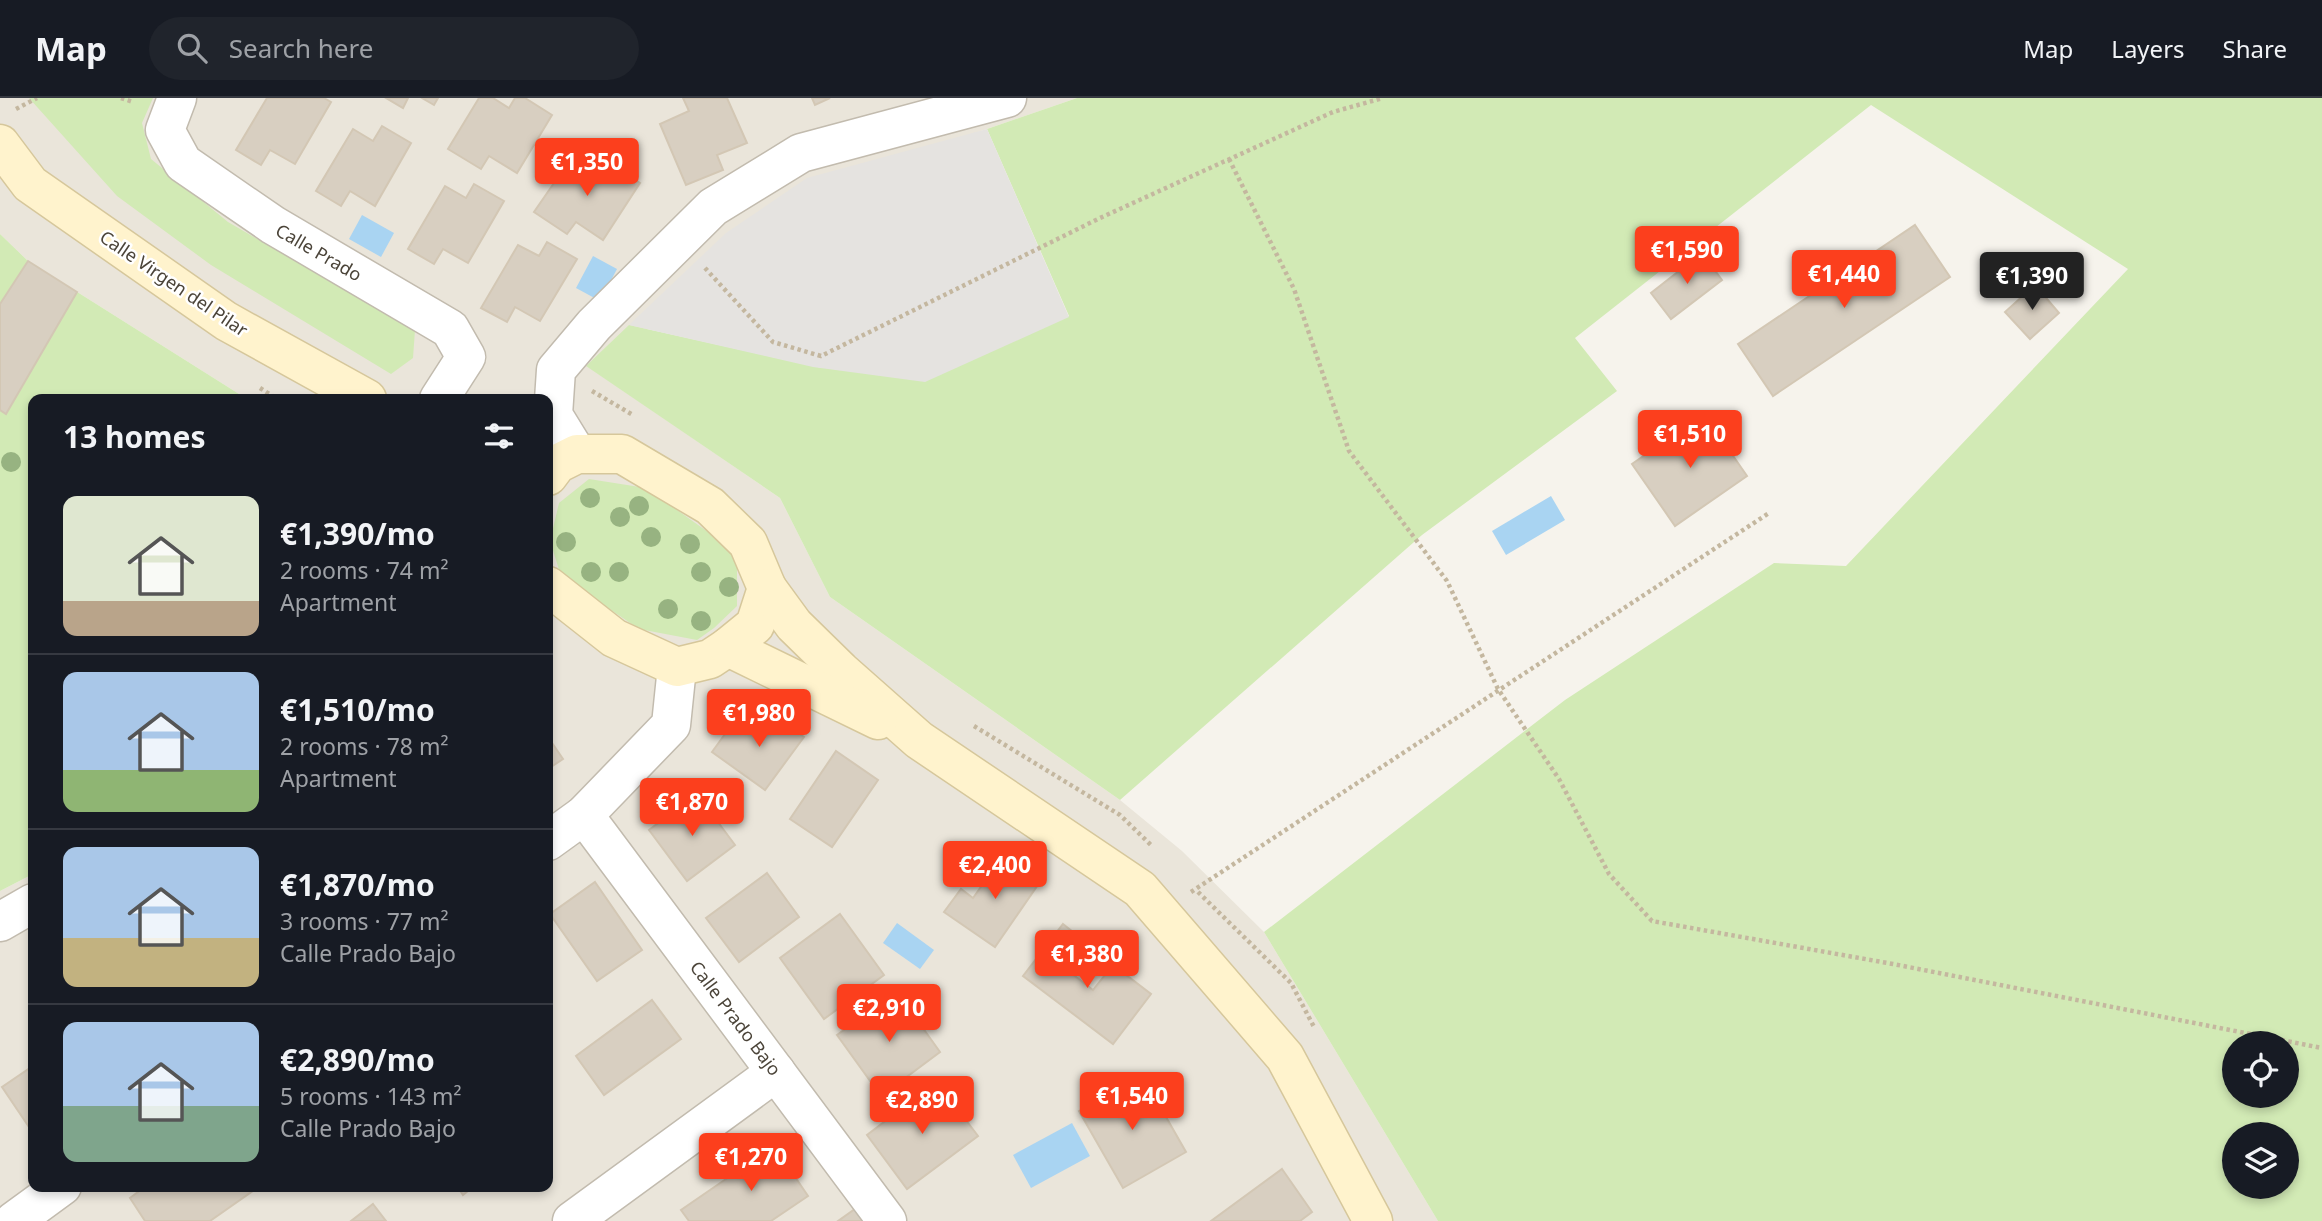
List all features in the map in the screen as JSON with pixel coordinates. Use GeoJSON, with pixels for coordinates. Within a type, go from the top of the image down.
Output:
{"type":"FeatureCollection","features":[{"type":"Feature","properties":{"kind":"main road","name":"Calle Virgen del Pilar"},"geometry":{"type":"LineString","coordinates":[[0,144],[30,184],[226,321],[358,394]]}},
{"type":"Feature","properties":{"kind":"main road"},"geometry":{"type":"LineString","coordinates":[[557,464],[622,454],[710,506],[748,543],[767,588],[794,625],[841,671],[919,740],[1140,889],[1285,1057],[1373,1221]]}},
{"type":"Feature","properties":{"kind":"main road"},"geometry":{"type":"LineString","coordinates":[[553,593],[614,638],[677,667],[710,659],[755,625],[767,588]]}},
{"type":"Feature","properties":{"kind":"main road"},"geometry":{"type":"LineString","coordinates":[[728,647],[919,740]]}},
{"type":"Feature","properties":{"kind":"street","name":"Calle Prado"},"geometry":{"type":"LineString","coordinates":[[177,98],[165,130],[183,163],[273,225],[450,329],[466,357],[442,394]]}},
{"type":"Feature","properties":{"kind":"street"},"geometry":{"type":"LineString","coordinates":[[557,464],[553,415],[556,370],[594,326],[713,207],[801,153],[1007,98]]}},
{"type":"Feature","properties":{"kind":"street"},"geometry":{"type":"LineString","coordinates":[[553,837],[584,815],[671,725],[677,667]]}},
{"type":"Feature","properties":{"kind":"street","name":"Calle Prado Bajo"},"geometry":{"type":"LineString","coordinates":[[584,815],[887,1221]]}},
{"type":"Feature","properties":{"kind":"street"},"geometry":{"type":"LineString","coordinates":[[0,922],[28,906]]}},
{"type":"Feature","properties":{"kind":"street"},"geometry":{"type":"LineString","coordinates":[[572,1221],[776,1072]]}},
{"type":"Feature","properties":{"kind":"street"},"geometry":{"type":"LineString","coordinates":[[14,1221],[54,1192]]}},
{"type":"Feature","properties":{"kind":"path"},"geometry":{"type":"LineString","coordinates":[[679,240],[773,342],[821,356],[1100,218],[1333,112],[1383,98]]}},
{"type":"Feature","properties":{"kind":"path"},"geometry":{"type":"LineString","coordinates":[[1229,159],[1293,289],[1349,451],[1447,581],[1498,689],[1559,779],[1609,874],[1652,920],[2322,1048]]}},
{"type":"Feature","properties":{"kind":"path"},"geometry":{"type":"LineString","coordinates":[[1163,914],[1195,889],[1769,513]]}},
{"type":"Feature","properties":{"kind":"shaded area"},"geometry":{"type":"Polygon","coordinates":[[[0,98],[1077,98],[952,141],[587,366],[780,498],[830,597],[1120,800],[1182,851],[1264,932],[1438,1221],[0,1221],[0,891],[28,877],[28,1192],[553,1192],[553,394],[239,394],[28,261],[0,234],[0,98]]]}},
{"type":"Feature","properties":{"kind":"shaded area"},"geometry":{"type":"Polygon","coordinates":[[[987,129],[1069,317],[925,382],[813,367],[629,325],[726,233],[807,178],[987,129]]]}},
{"type":"Feature","properties":{"kind":"green space"},"geometry":{"type":"Polygon","coordinates":[[[29,98],[153,98],[142,123],[151,159],[228,222],[415,330],[413,358],[391,374],[211,265],[117,196],[29,98]]]}},
{"type":"Feature","properties":{"kind":"green space"},"geometry":{"type":"Polygon","coordinates":[[[1077,98],[2322,98],[2322,1221],[1438,1221],[1264,932],[1565,700],[1774,563],[1846,566],[2128,269],[1871,105],[1575,338],[1617,391],[1422,535],[1120,800],[830,597],[780,498],[586,366],[629,325],[822,368],[1069,316],[987,129],[1077,98]]]}},
{"type":"Feature","properties":{"kind":"green space"},"geometry":{"type":"Polygon","coordinates":[[[0,234],[28,261],[239,394],[28,394],[28,877],[0,891],[0,234]]]}},
{"type":"Feature","properties":{"kind":"green space"},"geometry":{"type":"Polygon","coordinates":[[[589,479],[646,488],[708,532],[737,560],[737,606],[697,640],[639,629],[561,576],[553,551],[553,528],[559,503],[589,479]]]}},
{"type":"Feature","properties":{"kind":"water"},"geometry":{"type":"Polygon","coordinates":[[[362,215],[394,233],[381,257],[349,239],[362,215]]]}},
{"type":"Feature","properties":{"kind":"water"},"geometry":{"type":"Polygon","coordinates":[[[593,256],[617,269],[600,301],[576,288],[593,256]]]}},
{"type":"Feature","properties":{"kind":"water"},"geometry":{"type":"Polygon","coordinates":[[[1551,496],[1565,520],[1506,555],[1492,531],[1551,496]]]}},
{"type":"Feature","properties":{"kind":"water"},"geometry":{"type":"Polygon","coordinates":[[[897,923],[934,950],[920,969],[883,943],[897,923]]]}},
{"type":"Feature","properties":{"kind":"water"},"geometry":{"type":"Polygon","coordinates":[[[1072,1123],[1090,1156],[1031,1188],[1013,1155],[1072,1123]]]}},
{"type":"Feature","properties":{"kind":"building"},"geometry":{"type":"Polygon","coordinates":[[[267,98],[324,98],[331,102],[295,164],[270,150],[261,165],[236,150],[267,98]]]}},
{"type":"Feature","properties":{"kind":"building"},"geometry":{"type":"Polygon","coordinates":[[[386,98],[408,98],[403,108],[386,98]]]}},
{"type":"Feature","properties":{"kind":"building"},"geometry":{"type":"Polygon","coordinates":[[[422,98],[438,98],[434,105],[422,98]]]}},
{"type":"Feature","properties":{"kind":"building"},"geometry":{"type":"Polygon","coordinates":[[[479,98],[493,98],[509,108],[515,98],[525,98],[552,115],[517,173],[489,156],[481,169],[448,149],[479,98]]]}},
{"type":"Feature","properties":{"kind":"building"},"geometry":{"type":"Polygon","coordinates":[[[683,98],[727,98],[747,143],[717,155],[723,170],[686,185],[660,124],[689,111],[683,98]]]}},
{"type":"Feature","properties":{"kind":"building"},"geometry":{"type":"Polygon","coordinates":[[[812,98],[830,98],[815,105],[812,98]]]}},
{"type":"Feature","properties":{"kind":"building"},"geometry":{"type":"Polygon","coordinates":[[[382,126],[411,143],[375,206],[350,191],[341,206],[316,191],[353,129],[373,141],[382,126]]]}},
{"type":"Feature","properties":{"kind":"building"},"geometry":{"type":"Polygon","coordinates":[[[572,157],[598,174],[607,161],[640,183],[603,240],[576,222],[567,234],[534,212],[572,157]]]}},
{"type":"Feature","properties":{"kind":"building"},"geometry":{"type":"Polygon","coordinates":[[[474,184],[504,201],[468,263],[443,249],[434,264],[408,249],[445,186],[466,198],[474,184]]]}},
{"type":"Feature","properties":{"kind":"building"},"geometry":{"type":"Polygon","coordinates":[[[1915,225],[1950,277],[1773,396],[1738,344],[1915,225]]]}},
{"type":"Feature","properties":{"kind":"building"},"geometry":{"type":"Polygon","coordinates":[[[547,242],[577,259],[540,321],[515,307],[507,322],[481,308],[518,245],[539,256],[547,242]]]}},
{"type":"Feature","properties":{"kind":"building"},"geometry":{"type":"Polygon","coordinates":[[[1702,253],[1722,280],[1671,319],[1651,293],[1702,253]]]}},
{"type":"Feature","properties":{"kind":"building"},"geometry":{"type":"Polygon","coordinates":[[[28,261],[77,292],[6,414],[0,410],[0,304],[28,261]]]}},
{"type":"Feature","properties":{"kind":"building"},"geometry":{"type":"Polygon","coordinates":[[[2035,285],[2059,313],[2030,339],[2005,312],[2035,285]]]}},
{"type":"Feature","properties":{"kind":"building"},"geometry":{"type":"Polygon","coordinates":[[[1704,414],[1747,476],[1675,526],[1632,464],[1704,414]]]}},
{"type":"Feature","properties":{"kind":"building"},"geometry":{"type":"Polygon","coordinates":[[[773,715],[804,737],[765,790],[712,752],[733,723],[745,731],[753,719],[764,727],[773,715]]]}},
{"type":"Feature","properties":{"kind":"building"},"geometry":{"type":"Polygon","coordinates":[[[553,744],[563,759],[553,766],[553,744]]]}},
{"type":"Feature","properties":{"kind":"building"},"geometry":{"type":"Polygon","coordinates":[[[836,751],[878,780],[832,847],[790,819],[836,751]]]}},
{"type":"Feature","properties":{"kind":"building"},"geometry":{"type":"Polygon","coordinates":[[[697,794],[735,845],[687,881],[649,830],[697,794]]]}},
{"type":"Feature","properties":{"kind":"building"},"geometry":{"type":"Polygon","coordinates":[[[1005,853],[1042,879],[995,947],[944,912],[961,889],[973,898],[1005,853]]]}},
{"type":"Feature","properties":{"kind":"building"},"geometry":{"type":"Polygon","coordinates":[[[767,873],[799,917],[739,962],[706,918],[767,873]]]}},
{"type":"Feature","properties":{"kind":"building"},"geometry":{"type":"Polygon","coordinates":[[[595,882],[642,950],[597,981],[553,918],[553,912],[595,882]]]}},
{"type":"Feature","properties":{"kind":"building"},"geometry":{"type":"Polygon","coordinates":[[[840,914],[884,975],[824,1019],[780,958],[840,914]]]}},
{"type":"Feature","properties":{"kind":"building"},"geometry":{"type":"Polygon","coordinates":[[[1063,924],[1078,936],[1058,963],[1093,990],[1113,965],[1151,994],[1113,1044],[1023,976],[1063,924]]]}},
{"type":"Feature","properties":{"kind":"building"},"geometry":{"type":"Polygon","coordinates":[[[897,992],[940,1052],[881,1096],[837,1035],[897,992]]]}},
{"type":"Feature","properties":{"kind":"building"},"geometry":{"type":"Polygon","coordinates":[[[652,1000],[681,1039],[604,1095],[576,1056],[652,1000]]]}},
{"type":"Feature","properties":{"kind":"building"},"geometry":{"type":"Polygon","coordinates":[[[28,1069],[28,1126],[2,1087],[28,1069]]]}},
{"type":"Feature","properties":{"kind":"building"},"geometry":{"type":"Polygon","coordinates":[[[1142,1075],[1186,1152],[1123,1188],[1079,1111],[1142,1075]]]}},
{"type":"Feature","properties":{"kind":"building"},"geometry":{"type":"Polygon","coordinates":[[[937,1082],[978,1136],[907,1189],[867,1135],[937,1082]]]}},
{"type":"Feature","properties":{"kind":"building"},"geometry":{"type":"Polygon","coordinates":[[[774,1146],[808,1196],[771,1221],[689,1221],[681,1210],[774,1146]]]}},
{"type":"Feature","properties":{"kind":"building"},"geometry":{"type":"Polygon","coordinates":[[[1282,1169],[1312,1212],[1300,1221],[1211,1221],[1282,1169]]]}},
{"type":"Feature","properties":{"kind":"building"},"geometry":{"type":"Polygon","coordinates":[[[138,1192],[251,1192],[210,1221],[145,1221],[130,1198],[138,1192]]]}},
{"type":"Feature","properties":{"kind":"building"},"geometry":{"type":"Polygon","coordinates":[[[373,1204],[386,1221],[351,1221],[373,1204]]]}},
{"type":"Feature","properties":{"kind":"building"},"geometry":{"type":"Polygon","coordinates":[[[855,1209],[863,1221],[838,1221],[855,1209]]]}}]}
